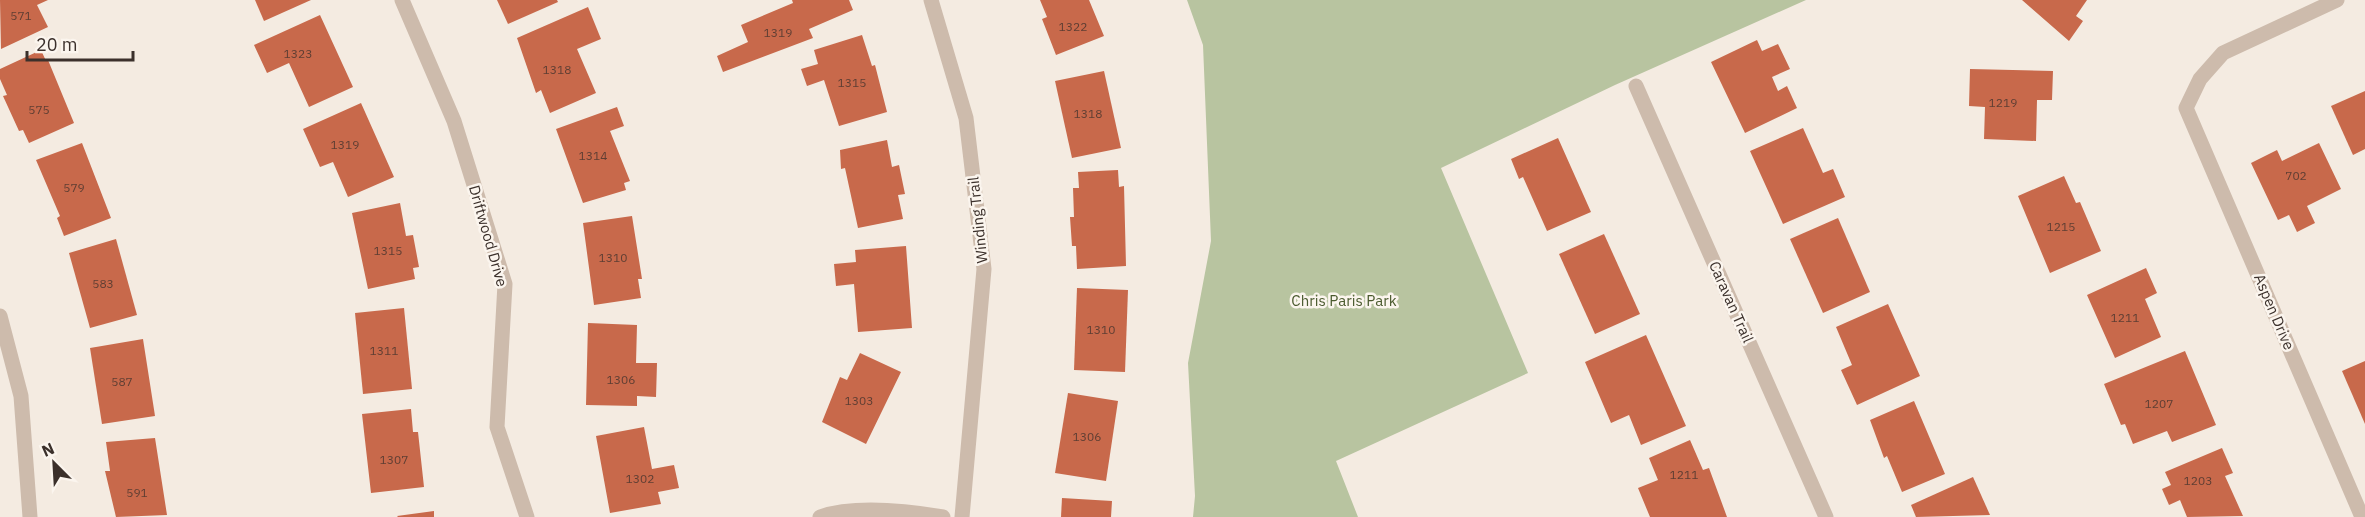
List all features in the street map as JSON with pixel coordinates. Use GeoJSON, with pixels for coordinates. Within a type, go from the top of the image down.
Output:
{"type":"FeatureCollection","features":[{"type":"Feature","properties":{"kind":"street","name":"Driftwood Drive"},"geometry":{"type":"LineString","coordinates":[[402,0],[454,121],[505,284],[497,427],[527,517]]}},
{"type":"Feature","properties":{"kind":"street","name":"Winding Trail"},"geometry":{"type":"LineString","coordinates":[[932,0],[966,118],[984,269],[962,517]]}},
{"type":"Feature","properties":{"kind":"street","name":"Aspen Drive"},"geometry":{"type":"LineString","coordinates":[[2337,0],[2223,53],[2200,79],[2186,108],[2362,517]]}},
{"type":"Feature","properties":{"kind":"street","name":"Caravan Trail"},"geometry":{"type":"LineString","coordinates":[[1636,86],[1826,517]]}},
{"type":"Feature","properties":{"kind":"street"},"geometry":{"type":"LineString","coordinates":[[0,316],[21,396],[30,517]]}},
{"type":"Feature","properties":{"kind":"street"},"geometry":{"type":"LineString","coordinates":[[820,517],[832,513],[907,510],[943,517]]}},
{"type":"Feature","properties":{"kind":"green space","name":"Chris Paris Park"},"geometry":{"type":"Polygon","coordinates":[[[1187,0],[1806,0],[1615,85],[1441,168],[1528,373],[1336,461],[1358,517],[1193,517],[1195,496],[1188,363],[1211,241],[1203,45],[1187,0]]]}},
{"type":"Feature","properties":{"kind":"building"},"geometry":{"type":"Polygon","coordinates":[[[0,0],[48,0],[37,5],[48,27],[1,49],[0,0]]]}},
{"type":"Feature","properties":{"kind":"building"},"geometry":{"type":"Polygon","coordinates":[[[255,0],[311,0],[264,21],[255,0]]]}},
{"type":"Feature","properties":{"kind":"building"},"geometry":{"type":"Polygon","coordinates":[[[497,0],[557,0],[558,2],[508,24],[497,0]]]}},
{"type":"Feature","properties":{"kind":"building"},"geometry":{"type":"Polygon","coordinates":[[[792,0],[849,0],[853,10],[809,29],[813,38],[723,72],[717,56],[748,42],[741,25],[793,3],[792,0]]]}},
{"type":"Feature","properties":{"kind":"building"},"geometry":{"type":"Polygon","coordinates":[[[1040,0],[1089,0],[1104,36],[1056,55],[1042,19],[1047,17],[1040,0]]]}},
{"type":"Feature","properties":{"kind":"building"},"geometry":{"type":"Polygon","coordinates":[[[2022,0],[2087,0],[2076,16],[2083,21],[2069,41],[2022,0]]]}},
{"type":"Feature","properties":{"kind":"building"},"geometry":{"type":"Polygon","coordinates":[[[588,7],[601,39],[577,49],[596,93],[550,113],[541,90],[536,93],[517,38],[588,7]]]}},
{"type":"Feature","properties":{"kind":"building"},"geometry":{"type":"Polygon","coordinates":[[[320,15],[353,87],[309,107],[289,63],[267,73],[254,45],[320,15]]]}},
{"type":"Feature","properties":{"kind":"building"},"geometry":{"type":"Polygon","coordinates":[[[862,35],[872,66],[875,65],[887,112],[839,126],[824,80],[807,86],[801,69],[818,64],[814,50],[862,35]]]}},
{"type":"Feature","properties":{"kind":"building"},"geometry":{"type":"Polygon","coordinates":[[[1757,40],[1762,51],[1778,44],[1790,69],[1772,77],[1778,91],[1787,86],[1797,108],[1745,133],[1711,62],[1757,40]]]}},
{"type":"Feature","properties":{"kind":"building"},"geometry":{"type":"Polygon","coordinates":[[[41,50],[46,61],[48,60],[74,123],[29,143],[23,130],[19,131],[3,96],[7,95],[0,79],[0,69],[41,50]]]}},
{"type":"Feature","properties":{"kind":"building"},"geometry":{"type":"Polygon","coordinates":[[[1970,69],[2053,71],[2052,100],[2037,100],[2036,141],[1984,139],[1985,107],[1969,106],[1970,69]]]}},
{"type":"Feature","properties":{"kind":"building"},"geometry":{"type":"Polygon","coordinates":[[[1104,71],[1121,148],[1072,158],[1055,81],[1104,71]]]}},
{"type":"Feature","properties":{"kind":"building"},"geometry":{"type":"Polygon","coordinates":[[[2365,91],[2365,149],[2353,155],[2331,106],[2365,91]]]}},
{"type":"Feature","properties":{"kind":"building"},"geometry":{"type":"Polygon","coordinates":[[[361,103],[394,177],[348,197],[333,162],[320,167],[303,129],[361,103]]]}},
{"type":"Feature","properties":{"kind":"building"},"geometry":{"type":"Polygon","coordinates":[[[617,107],[624,126],[610,131],[630,181],[624,183],[626,190],[583,203],[556,129],[617,107]]]}},
{"type":"Feature","properties":{"kind":"building"},"geometry":{"type":"Polygon","coordinates":[[[1803,128],[1823,173],[1833,169],[1845,197],[1783,224],[1750,151],[1803,128]]]}},
{"type":"Feature","properties":{"kind":"building"},"geometry":{"type":"Polygon","coordinates":[[[1558,138],[1591,212],[1547,231],[1523,177],[1519,179],[1511,159],[1558,138]]]}},
{"type":"Feature","properties":{"kind":"building"},"geometry":{"type":"Polygon","coordinates":[[[887,140],[892,167],[899,165],[905,194],[898,195],[903,219],[858,228],[845,168],[841,169],[840,150],[887,140]]]}},
{"type":"Feature","properties":{"kind":"building"},"geometry":{"type":"Polygon","coordinates":[[[82,143],[111,218],[64,236],[57,218],[60,216],[36,160],[82,143]]]}},
{"type":"Feature","properties":{"kind":"building"},"geometry":{"type":"Polygon","coordinates":[[[2319,143],[2341,189],[2307,206],[2315,223],[2297,232],[2289,215],[2278,220],[2251,163],[2277,150],[2282,161],[2319,143]]]}},
{"type":"Feature","properties":{"kind":"building"},"geometry":{"type":"Polygon","coordinates":[[[1118,170],[1119,187],[1124,186],[1126,266],[1077,269],[1076,246],[1072,246],[1070,217],[1074,217],[1073,188],[1079,188],[1078,172],[1118,170]]]}},
{"type":"Feature","properties":{"kind":"building"},"geometry":{"type":"Polygon","coordinates":[[[2064,176],[2076,203],[2080,202],[2101,251],[2050,273],[2018,196],[2064,176]]]}},
{"type":"Feature","properties":{"kind":"building"},"geometry":{"type":"Polygon","coordinates":[[[400,203],[406,236],[413,235],[419,267],[413,268],[415,279],[368,289],[352,213],[400,203]]]}},
{"type":"Feature","properties":{"kind":"building"},"geometry":{"type":"Polygon","coordinates":[[[632,216],[642,279],[638,279],[641,298],[594,305],[583,223],[632,216]]]}},
{"type":"Feature","properties":{"kind":"building"},"geometry":{"type":"Polygon","coordinates":[[[1838,218],[1870,292],[1823,313],[1790,239],[1838,218]]]}},
{"type":"Feature","properties":{"kind":"building"},"geometry":{"type":"Polygon","coordinates":[[[1604,234],[1640,314],[1595,334],[1559,254],[1604,234]]]}},
{"type":"Feature","properties":{"kind":"building"},"geometry":{"type":"Polygon","coordinates":[[[116,239],[137,315],[90,328],[69,253],[116,239]]]}},
{"type":"Feature","properties":{"kind":"building"},"geometry":{"type":"Polygon","coordinates":[[[906,246],[912,328],[858,332],[854,284],[836,286],[834,264],[856,262],[855,250],[906,246]]]}},
{"type":"Feature","properties":{"kind":"building"},"geometry":{"type":"Polygon","coordinates":[[[2146,268],[2157,293],[2145,299],[2161,337],[2115,358],[2087,295],[2146,268]]]}},
{"type":"Feature","properties":{"kind":"building"},"geometry":{"type":"Polygon","coordinates":[[[1077,288],[1128,290],[1125,372],[1074,370],[1077,288]]]}},
{"type":"Feature","properties":{"kind":"building"},"geometry":{"type":"Polygon","coordinates":[[[1888,304],[1920,376],[1857,405],[1841,370],[1852,365],[1836,327],[1888,304]]]}},
{"type":"Feature","properties":{"kind":"building"},"geometry":{"type":"Polygon","coordinates":[[[404,308],[412,389],[363,394],[355,313],[404,308]]]}},
{"type":"Feature","properties":{"kind":"building"},"geometry":{"type":"Polygon","coordinates":[[[588,323],[637,325],[636,363],[657,363],[656,397],[637,396],[637,406],[586,405],[588,323]]]}},
{"type":"Feature","properties":{"kind":"building"},"geometry":{"type":"Polygon","coordinates":[[[1646,335],[1686,426],[1641,445],[1629,415],[1611,423],[1585,362],[1646,335]]]}},
{"type":"Feature","properties":{"kind":"building"},"geometry":{"type":"Polygon","coordinates":[[[143,339],[155,416],[102,424],[90,348],[143,339]]]}},
{"type":"Feature","properties":{"kind":"building"},"geometry":{"type":"Polygon","coordinates":[[[2185,351],[2216,425],[2172,442],[2167,431],[2133,444],[2125,424],[2121,425],[2104,384],[2185,351]]]}},
{"type":"Feature","properties":{"kind":"building"},"geometry":{"type":"Polygon","coordinates":[[[860,353],[901,372],[866,444],[822,422],[840,377],[847,380],[860,353]]]}},
{"type":"Feature","properties":{"kind":"building"},"geometry":{"type":"Polygon","coordinates":[[[2365,361],[2365,424],[2342,371],[2365,361]]]}},
{"type":"Feature","properties":{"kind":"building"},"geometry":{"type":"Polygon","coordinates":[[[1068,393],[1118,401],[1106,481],[1055,473],[1068,393]]]}},
{"type":"Feature","properties":{"kind":"building"},"geometry":{"type":"Polygon","coordinates":[[[1914,401],[1945,474],[1902,492],[1887,456],[1884,458],[1870,420],[1914,401]]]}},
{"type":"Feature","properties":{"kind":"building"},"geometry":{"type":"Polygon","coordinates":[[[411,409],[413,432],[418,432],[424,487],[371,493],[362,414],[411,409]]]}},
{"type":"Feature","properties":{"kind":"building"},"geometry":{"type":"Polygon","coordinates":[[[644,427],[652,469],[674,465],[679,488],[658,492],[661,504],[610,513],[596,436],[644,427]]]}},
{"type":"Feature","properties":{"kind":"building"},"geometry":{"type":"Polygon","coordinates":[[[155,438],[167,515],[116,517],[105,471],[110,471],[106,442],[155,438]]]}},
{"type":"Feature","properties":{"kind":"building"},"geometry":{"type":"Polygon","coordinates":[[[1690,440],[1703,470],[1709,468],[1727,517],[1650,517],[1638,488],[1658,480],[1649,458],[1690,440]]]}},
{"type":"Feature","properties":{"kind":"building"},"geometry":{"type":"Polygon","coordinates":[[[2222,448],[2233,473],[2225,476],[2243,516],[2187,517],[2180,500],[2169,505],[2162,489],[2171,485],[2165,472],[2222,448]]]}},
{"type":"Feature","properties":{"kind":"building"},"geometry":{"type":"Polygon","coordinates":[[[1973,477],[1990,515],[1916,517],[1911,505],[1973,477]]]}},
{"type":"Feature","properties":{"kind":"building"},"geometry":{"type":"Polygon","coordinates":[[[1062,498],[1112,501],[1111,517],[1061,517],[1062,498]]]}},
{"type":"Feature","properties":{"kind":"building"},"geometry":{"type":"Polygon","coordinates":[[[434,511],[434,517],[397,516],[434,511]]]}}]}
